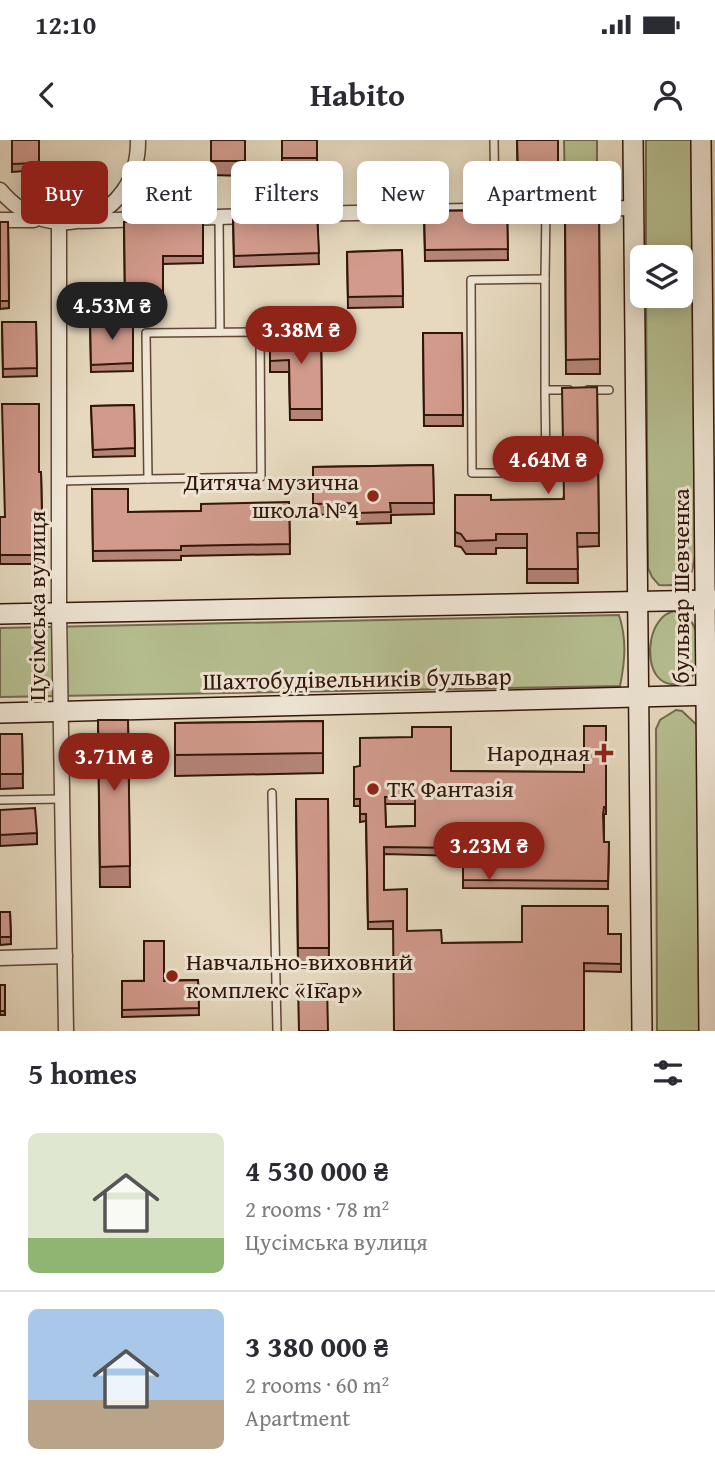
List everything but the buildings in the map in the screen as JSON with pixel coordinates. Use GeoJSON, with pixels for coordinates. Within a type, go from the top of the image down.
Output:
{"type":"FeatureCollection","features":[{"type":"Feature","properties":{"kind":"main road","name":"бульвар Шевченка"},"geometry":{"type":"LineString","coordinates":[[632,140],[642,1031]]}},
{"type":"Feature","properties":{"kind":"main road","name":"бульвар Шевченка"},"geometry":{"type":"LineString","coordinates":[[701,140],[708,215],[712,971],[709,1031]]}},
{"type":"Feature","properties":{"kind":"main road"},"geometry":{"type":"LineString","coordinates":[[0,614],[710,600]]}},
{"type":"Feature","properties":{"kind":"main road","name":"Шахтобудівельників бульвар"},"geometry":{"type":"LineString","coordinates":[[0,713],[711,695]]}},
{"type":"Feature","properties":{"kind":"street"},"geometry":{"type":"LineString","coordinates":[[108,208],[124,192],[135,169],[138,140]]}},
{"type":"Feature","properties":{"kind":"street"},"geometry":{"type":"LineString","coordinates":[[0,190],[21,210]]}},
{"type":"Feature","properties":{"kind":"street"},"geometry":{"type":"LineString","coordinates":[[621,208],[633,208]]}},
{"type":"Feature","properties":{"kind":"street"},"geometry":{"type":"LineString","coordinates":[[343,213],[463,210]]}},
{"type":"Feature","properties":{"kind":"street"},"geometry":{"type":"LineString","coordinates":[[108,220],[231,216]]}},
{"type":"Feature","properties":{"kind":"street"},"geometry":{"type":"LineString","coordinates":[[0,220],[21,220]]}},
{"type":"Feature","properties":{"kind":"street","name":"Цусімська вулиця"},"geometry":{"type":"LineString","coordinates":[[59,224],[59,613],[66,1031]]}},
{"type":"Feature","properties":{"kind":"street"},"geometry":{"type":"LineString","coordinates":[[0,958],[65,956]]}},
{"type":"Feature","properties":{"kind":"lane"},"geometry":{"type":"LineString","coordinates":[[494,140],[494,161]]}},
{"type":"Feature","properties":{"kind":"lane"},"geometry":{"type":"LineString","coordinates":[[219,217],[220,332]]}},
{"type":"Feature","properties":{"kind":"lane"},"geometry":{"type":"LineString","coordinates":[[545,224],[546,473],[472,473],[471,280],[545,279]]}},
{"type":"Feature","properties":{"kind":"lane"},"geometry":{"type":"LineString","coordinates":[[59,481],[261,477],[260,332],[146,333],[148,479]]}},
{"type":"Feature","properties":{"kind":"lane"},"geometry":{"type":"LineString","coordinates":[[545,390],[609,390]]}},
{"type":"Feature","properties":{"kind":"lane"},"geometry":{"type":"LineString","coordinates":[[272,793],[277,1031]]}},
{"type":"Feature","properties":{"kind":"lane"},"geometry":{"type":"LineString","coordinates":[[0,800],[62,799]]}},
{"type":"Feature","properties":{"kind":"green space"},"geometry":{"type":"Polygon","coordinates":[[[564,140],[597,140],[597,161],[564,161],[564,140]]]}},
{"type":"Feature","properties":{"kind":"green space"},"geometry":{"type":"Polygon","coordinates":[[[646,140],[691,140],[692,245],[646,245],[646,140]]]}},
{"type":"Feature","properties":{"kind":"green space"},"geometry":{"type":"Polygon","coordinates":[[[646,308],[693,308],[695,555],[692,571],[681,584],[659,585],[648,568],[646,308]]]}},
{"type":"Feature","properties":{"kind":"green space"},"geometry":{"type":"Polygon","coordinates":[[[674,611],[690,620],[698,644],[695,673],[687,680],[671,684],[657,676],[650,650],[651,639],[659,621],[674,611]]]}},
{"type":"Feature","properties":{"kind":"green space"},"geometry":{"type":"Polygon","coordinates":[[[619,615],[624,650],[620,686],[0,697],[0,628],[619,615]]]}},
{"type":"Feature","properties":{"kind":"green space"},"geometry":{"type":"Polygon","coordinates":[[[676,710],[682,711],[700,728],[704,1031],[657,1031],[656,729],[660,720],[676,710]]]}},
{"type":"Feature","properties":{"kind":"place","name":"Дитяча музична школа №4"},"geometry":{"type":"Point","coordinates":[373,496]}},
{"type":"Feature","properties":{"kind":"place","name":"Народная"},"geometry":{"type":"Point","coordinates":[604,753]}},
{"type":"Feature","properties":{"kind":"place","name":"ТК Фантазія"},"geometry":{"type":"Point","coordinates":[373,789]}},
{"type":"Feature","properties":{"kind":"place","name":"Навчально-виховний комплекс «Ікар»"},"geometry":{"type":"Point","coordinates":[172,976]}}]}
